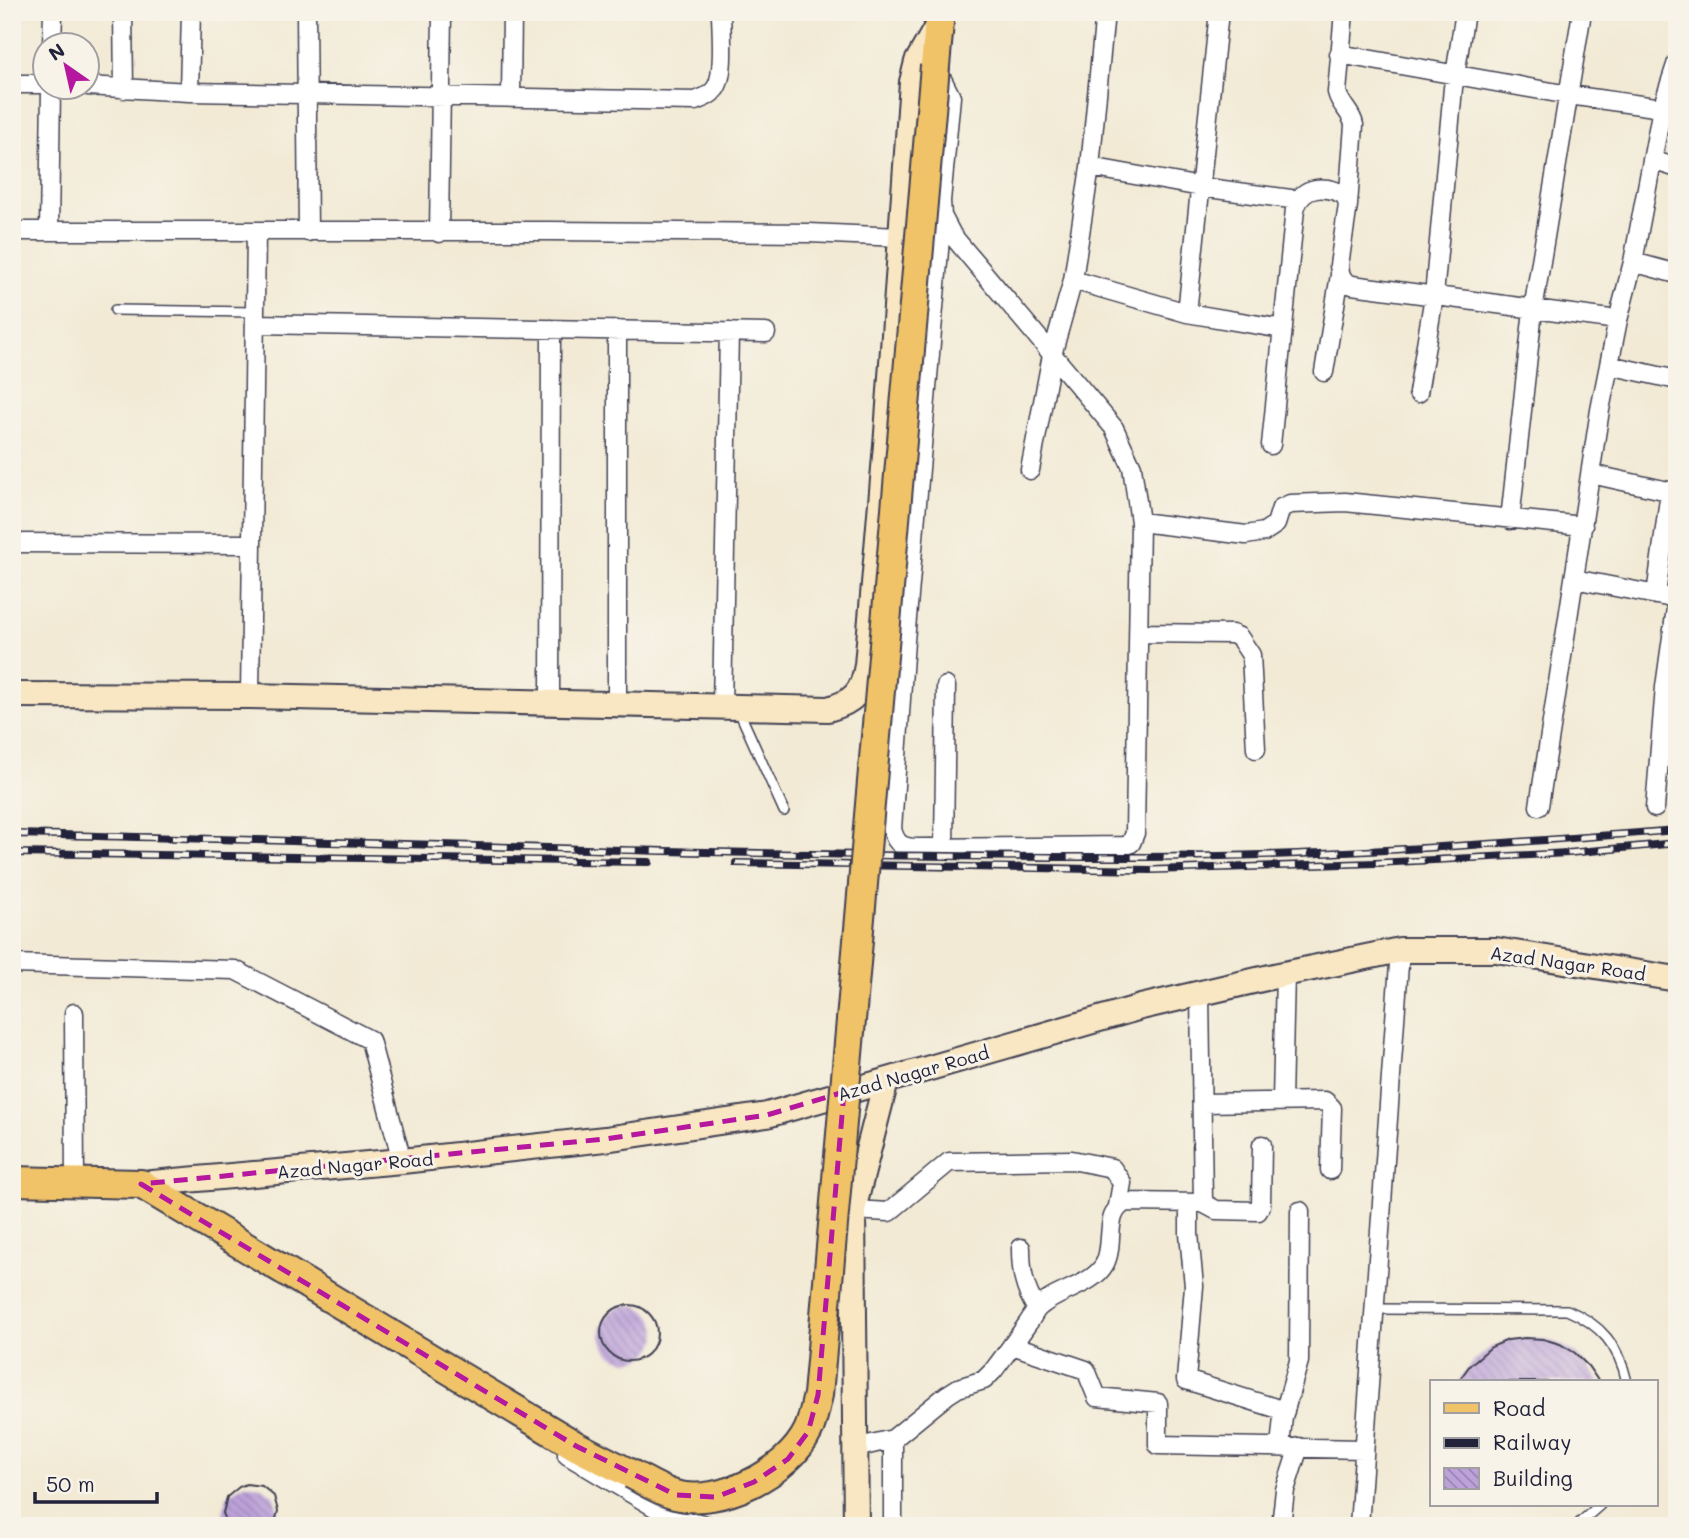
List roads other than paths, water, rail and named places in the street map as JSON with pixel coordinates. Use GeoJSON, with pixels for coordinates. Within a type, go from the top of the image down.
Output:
{"type":"FeatureCollection","features":[{"type":"Feature","properties":{"kind":"main road"},"geometry":{"type":"LineString","coordinates":[[12,1181],[141,1184],[576,1446],[676,1495],[716,1497],[754,1482],[788,1459],[808,1432],[818,1395],[939,18]]}},
{"type":"Feature","properties":{"kind":"street"},"geometry":{"type":"LineString","coordinates":[[52,32],[53,12]]}},
{"type":"Feature","properties":{"kind":"street"},"geometry":{"type":"LineString","coordinates":[[124,12],[124,89]]}},
{"type":"Feature","properties":{"kind":"street"},"geometry":{"type":"LineString","coordinates":[[189,92],[191,12]]}},
{"type":"Feature","properties":{"kind":"street"},"geometry":{"type":"LineString","coordinates":[[306,12],[308,232]]}},
{"type":"Feature","properties":{"kind":"street"},"geometry":{"type":"LineString","coordinates":[[439,233],[442,12]]}},
{"type":"Feature","properties":{"kind":"street"},"geometry":{"type":"LineString","coordinates":[[510,97],[512,12]]}},
{"type":"Feature","properties":{"kind":"street"},"geometry":{"type":"LineString","coordinates":[[102,87],[189,92],[695,101],[716,88],[721,74],[721,12]]}},
{"type":"Feature","properties":{"kind":"street"},"geometry":{"type":"LineString","coordinates":[[1030,470],[1052,355],[1073,281],[1090,167],[1105,12]]}},
{"type":"Feature","properties":{"kind":"street"},"geometry":{"type":"LineString","coordinates":[[1186,313],[1219,12]]}},
{"type":"Feature","properties":{"kind":"street"},"geometry":{"type":"LineString","coordinates":[[1324,372],[1340,275],[1354,125],[1352,116],[1339,101],[1339,54],[1344,12]]}},
{"type":"Feature","properties":{"kind":"street"},"geometry":{"type":"LineString","coordinates":[[1418,393],[1434,296],[1455,75],[1465,12]]}},
{"type":"Feature","properties":{"kind":"street"},"geometry":{"type":"LineString","coordinates":[[1510,520],[1533,310],[1582,12]]}},
{"type":"Feature","properties":{"kind":"street"},"geometry":{"type":"LineString","coordinates":[[12,695],[250,695],[828,709],[845,705],[856,695],[864,681],[887,433],[913,72],[939,18]]}},
{"type":"Feature","properties":{"kind":"street"},"geometry":{"type":"LineString","coordinates":[[1339,54],[1569,95],[1662,108]]}},
{"type":"Feature","properties":{"kind":"street"},"geometry":{"type":"LineString","coordinates":[[1539,806],[1609,365],[1633,262],[1662,108],[1676,65]]}},
{"type":"Feature","properties":{"kind":"street"},"geometry":{"type":"LineString","coordinates":[[935,66],[951,97],[906,628],[892,829],[897,843],[906,848],[1119,847],[1131,843],[1135,833],[1140,522],[1132,467],[1114,428],[952,235],[942,216]]}},
{"type":"Feature","properties":{"kind":"street"},"geometry":{"type":"LineString","coordinates":[[12,84],[32,84]]}},
{"type":"Feature","properties":{"kind":"street"},"geometry":{"type":"LineString","coordinates":[[49,231],[51,102]]}},
{"type":"Feature","properties":{"kind":"street"},"geometry":{"type":"LineString","coordinates":[[1652,160],[1677,168]]}},
{"type":"Feature","properties":{"kind":"street"},"geometry":{"type":"LineString","coordinates":[[1090,167],[1201,187],[1298,200]]}},
{"type":"Feature","properties":{"kind":"street"},"geometry":{"type":"LineString","coordinates":[[1270,445],[1298,200],[1303,193],[1311,189],[1339,192],[1346,196],[1348,205]]}},
{"type":"Feature","properties":{"kind":"street"},"geometry":{"type":"LineString","coordinates":[[12,231],[549,231],[796,233],[900,237]]}},
{"type":"Feature","properties":{"kind":"street"},"geometry":{"type":"LineString","coordinates":[[250,695],[256,232]]}},
{"type":"Feature","properties":{"kind":"street"},"geometry":{"type":"LineString","coordinates":[[1633,262],[1677,274]]}},
{"type":"Feature","properties":{"kind":"street"},"geometry":{"type":"LineString","coordinates":[[1340,275],[1345,282],[1352,285],[1618,320]]}},
{"type":"Feature","properties":{"kind":"street"},"geometry":{"type":"LineString","coordinates":[[1073,281],[1186,313],[1283,329]]}},
{"type":"Feature","properties":{"kind":"street"},"geometry":{"type":"LineString","coordinates":[[255,318],[551,329],[766,333]]}},
{"type":"Feature","properties":{"kind":"street"},"geometry":{"type":"LineString","coordinates":[[550,702],[551,329]]}},
{"type":"Feature","properties":{"kind":"street"},"geometry":{"type":"LineString","coordinates":[[617,330],[617,704]]}},
{"type":"Feature","properties":{"kind":"street"},"geometry":{"type":"LineString","coordinates":[[729,332],[730,707]]}},
{"type":"Feature","properties":{"kind":"street"},"geometry":{"type":"LineString","coordinates":[[1609,365],[1677,380]]}},
{"type":"Feature","properties":{"kind":"street"},"geometry":{"type":"LineString","coordinates":[[1591,474],[1673,492],[1656,595]]}},
{"type":"Feature","properties":{"kind":"street"},"geometry":{"type":"LineString","coordinates":[[1140,522],[1246,535],[1264,532],[1276,524],[1281,508],[1290,504],[1345,502],[1583,526]]}},
{"type":"Feature","properties":{"kind":"street"},"geometry":{"type":"LineString","coordinates":[[12,543],[252,544]]}},
{"type":"Feature","properties":{"kind":"street"},"geometry":{"type":"LineString","coordinates":[[1574,579],[1677,600],[1665,687],[1655,808]]}},
{"type":"Feature","properties":{"kind":"street"},"geometry":{"type":"LineString","coordinates":[[1138,633],[1232,634],[1239,637],[1251,655],[1256,749]]}},
{"type":"Feature","properties":{"kind":"street"},"geometry":{"type":"LineString","coordinates":[[944,848],[946,686]]}},
{"type":"Feature","properties":{"kind":"street"},"geometry":{"type":"LineString","coordinates":[[1363,1525],[1364,1449],[1400,950]]}},
{"type":"Feature","properties":{"kind":"street","name":"Azad Nagar Road"},"geometry":{"type":"LineString","coordinates":[[141,1184],[402,1161],[606,1139],[767,1115],[1141,1007],[1400,950],[1496,950],[1677,979]]}},
{"type":"Feature","properties":{"kind":"street"},"geometry":{"type":"LineString","coordinates":[[12,964],[235,970],[370,1040],[402,1161]]}},
{"type":"Feature","properties":{"kind":"street"},"geometry":{"type":"LineString","coordinates":[[1282,1101],[1285,974]]}},
{"type":"Feature","properties":{"kind":"street"},"geometry":{"type":"LineString","coordinates":[[1200,993],[1202,1103],[1196,1203],[1189,1234],[1194,1286],[1186,1380],[1285,1411]]}},
{"type":"Feature","properties":{"kind":"street"},"geometry":{"type":"LineString","coordinates":[[74,1013],[75,1181]]}},
{"type":"Feature","properties":{"kind":"street"},"geometry":{"type":"LineString","coordinates":[[856,1526],[853,1210],[886,1081]]}},
{"type":"Feature","properties":{"kind":"street"},"geometry":{"type":"LineString","coordinates":[[1202,1103],[1318,1100],[1329,1104],[1332,1114],[1330,1170]]}},
{"type":"Feature","properties":{"kind":"street"},"geometry":{"type":"LineString","coordinates":[[1118,1206],[1126,1202],[1196,1203],[1216,1210],[1256,1211],[1260,1209],[1262,1144]]}},
{"type":"Feature","properties":{"kind":"street"},"geometry":{"type":"LineString","coordinates":[[853,1210],[890,1212],[949,1162],[1072,1160],[1112,1168],[1122,1183],[1104,1266],[1088,1279],[1064,1290],[1037,1309],[984,1380],[958,1388],[893,1439],[855,1448]]}},
{"type":"Feature","properties":{"kind":"street"},"geometry":{"type":"LineString","coordinates":[[1280,1447],[1285,1411],[1298,1361],[1300,1211]]}},
{"type":"Feature","properties":{"kind":"street"},"geometry":{"type":"LineString","coordinates":[[1021,1248],[1022,1280],[1037,1309]]}},
{"type":"Feature","properties":{"kind":"street"},"geometry":{"type":"LineString","coordinates":[[1012,1345],[1086,1370],[1097,1396],[1158,1403],[1157,1445],[1364,1449]]}},
{"type":"Feature","properties":{"kind":"street"},"geometry":{"type":"LineString","coordinates":[[517,1410],[514,1416],[521,1426],[662,1520],[709,1526]]}},
{"type":"Feature","properties":{"kind":"street"},"geometry":{"type":"LineString","coordinates":[[893,1439],[893,1526]]}},
{"type":"Feature","properties":{"kind":"street"},"geometry":{"type":"LineString","coordinates":[[1281,1526],[1285,1490],[1298,1447]]}},
{"type":"Feature","properties":{"kind":"lane"},"geometry":{"type":"LineString","coordinates":[[115,310],[255,318]]}},
{"type":"Feature","properties":{"kind":"lane"},"geometry":{"type":"LineString","coordinates":[[730,707],[784,810]]}},
{"type":"Feature","properties":{"kind":"lane"},"geometry":{"type":"LineString","coordinates":[[1374,1309],[1567,1310],[1587,1318],[1604,1332],[1624,1369],[1627,1380]]}},
{"type":"Feature","properties":{"kind":"lane"},"geometry":{"type":"LineString","coordinates":[[1576,1526],[1599,1506]]}},
{"type":"Feature","properties":{"kind":"railway"},"geometry":{"type":"LineString","coordinates":[[12,834],[718,852],[1142,857],[1343,852],[1677,830]]}},
{"type":"Feature","properties":{"kind":"railway"},"geometry":{"type":"LineString","coordinates":[[736,863],[1150,870],[1376,863],[1568,853],[1677,843]]}},
{"type":"Feature","properties":{"kind":"railway"},"geometry":{"type":"LineString","coordinates":[[12,853],[649,862]]}}]}
